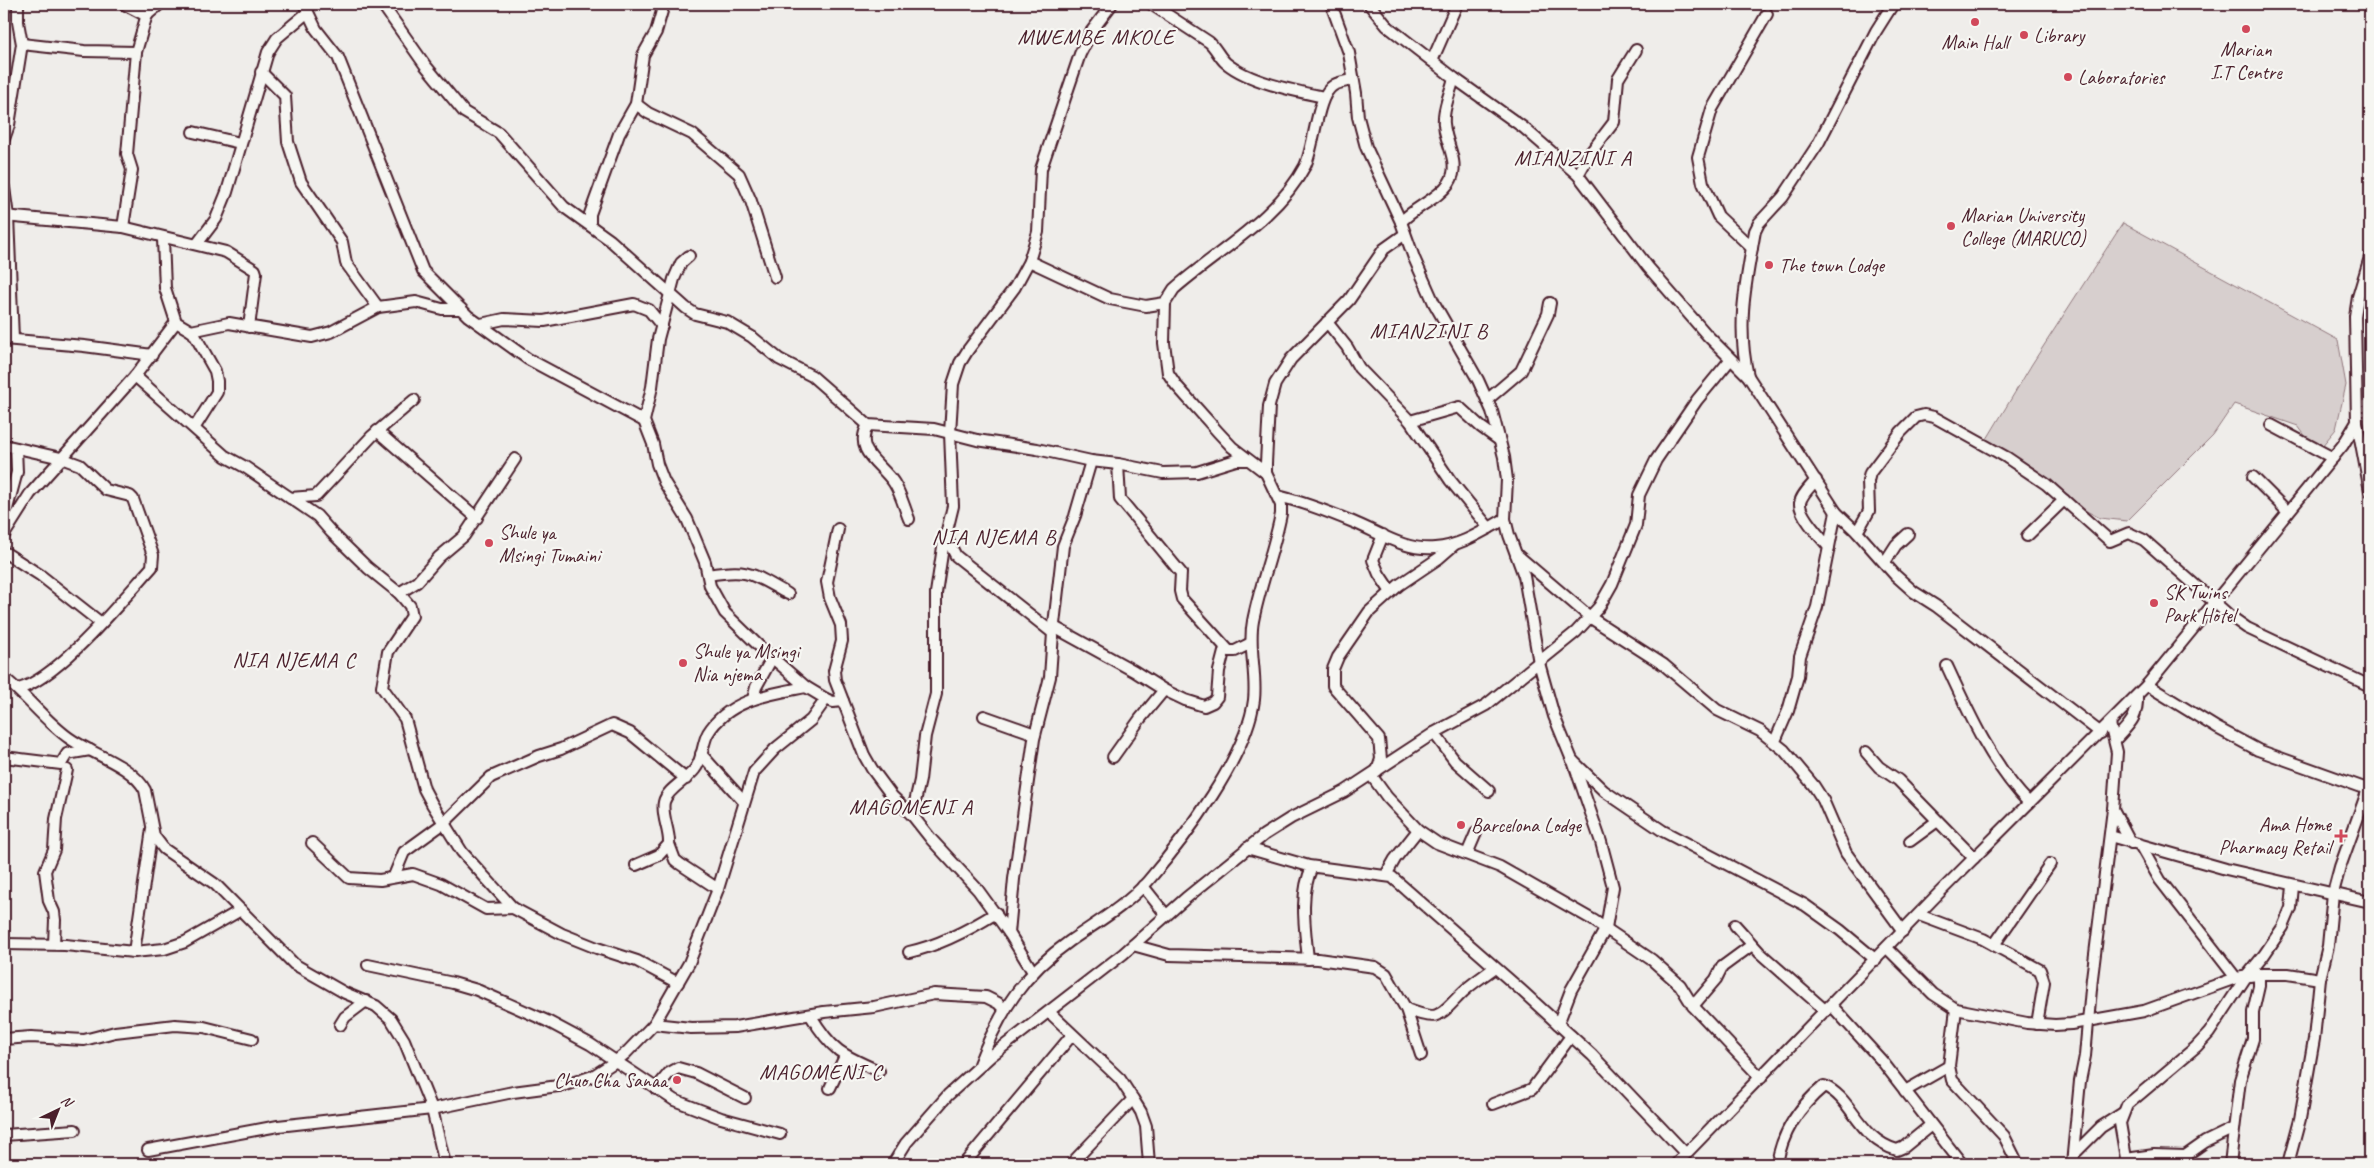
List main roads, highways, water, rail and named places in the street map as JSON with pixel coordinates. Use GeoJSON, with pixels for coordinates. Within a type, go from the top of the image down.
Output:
{"type":"FeatureCollection","features":[{"type":"Feature","properties":{"kind":"place","name":"Main Hall"},"geometry":{"type":"Point","coordinates":[1975,22]}},
{"type":"Feature","properties":{"kind":"place","name":"Marian I.T Centre"},"geometry":{"type":"Point","coordinates":[2246,29]}},
{"type":"Feature","properties":{"kind":"place","name":"Library"},"geometry":{"type":"Point","coordinates":[2024,35]}},
{"type":"Feature","properties":{"kind":"place","name":"Laboratories"},"geometry":{"type":"Point","coordinates":[2068,77]}},
{"type":"Feature","properties":{"kind":"place","name":"Marian University College (MARUCO)"},"geometry":{"type":"Point","coordinates":[1951,226]}},
{"type":"Feature","properties":{"kind":"place","name":"The town Lodge"},"geometry":{"type":"Point","coordinates":[1769,265]}},
{"type":"Feature","properties":{"kind":"place","name":"Shule ya Msingi Tumaini"},"geometry":{"type":"Point","coordinates":[489,543]}},
{"type":"Feature","properties":{"kind":"place","name":"SK Twins Park Hotel"},"geometry":{"type":"Point","coordinates":[2154,603]}},
{"type":"Feature","properties":{"kind":"place","name":"Shule ya Msingi Nia njema"},"geometry":{"type":"Point","coordinates":[683,663]}},
{"type":"Feature","properties":{"kind":"place","name":"Barcelona Lodge"},"geometry":{"type":"Point","coordinates":[1461,825]}},
{"type":"Feature","properties":{"kind":"place","name":"Ama Home Pharmacy Retail"},"geometry":{"type":"Point","coordinates":[2341,836]}},
{"type":"Feature","properties":{"kind":"place","name":"Chuo Cha Sanaa"},"geometry":{"type":"Point","coordinates":[677,1080]}},
{"type":"Feature","properties":{"kind":"district","name":"MWEMBE MKOLE"},"geometry":{"type":"Point","coordinates":[1096,36]}},
{"type":"Feature","properties":{"kind":"district","name":"MIANZINI A"},"geometry":{"type":"Point","coordinates":[1573,157]}},
{"type":"Feature","properties":{"kind":"district","name":"MIANZINI B"},"geometry":{"type":"Point","coordinates":[1429,330]}},
{"type":"Feature","properties":{"kind":"district","name":"NIA NJEMA B"},"geometry":{"type":"Point","coordinates":[994,536]}},
{"type":"Feature","properties":{"kind":"district","name":"NIA NJEMA C"},"geometry":{"type":"Point","coordinates":[294,659]}},
{"type":"Feature","properties":{"kind":"district","name":"MAGOMENI A"},"geometry":{"type":"Point","coordinates":[911,806]}},
{"type":"Feature","properties":{"kind":"district","name":"MAGOMENI C"},"geometry":{"type":"Point","coordinates":[821,1071]}}]}
